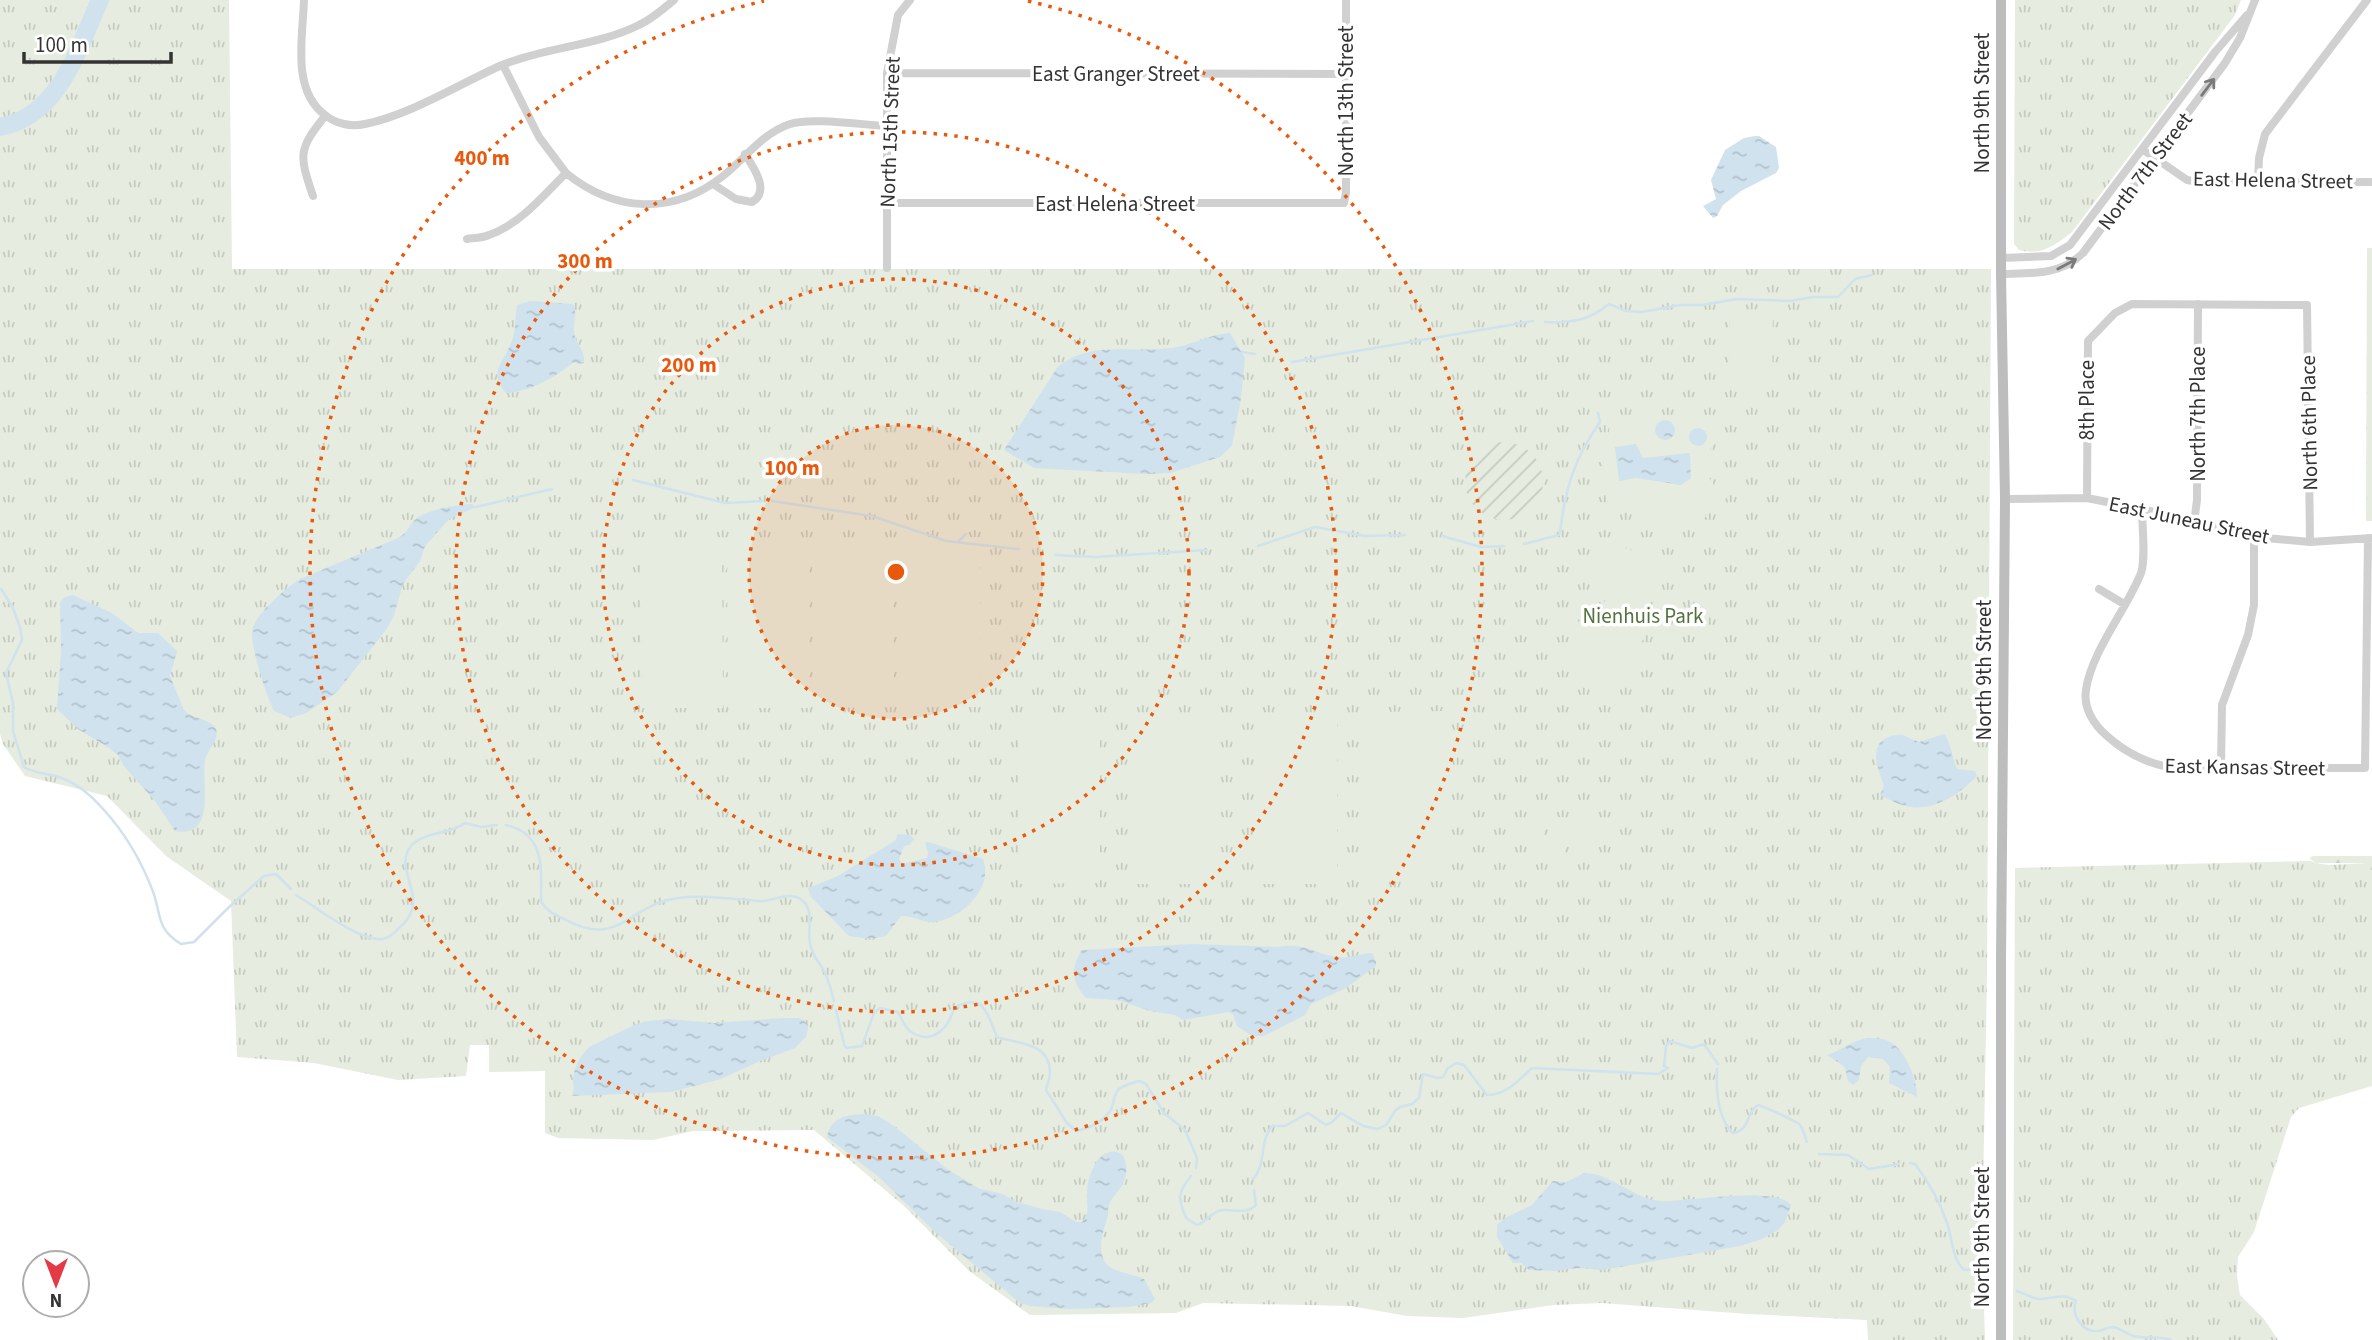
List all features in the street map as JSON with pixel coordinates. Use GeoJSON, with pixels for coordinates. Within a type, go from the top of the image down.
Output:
{"type":"FeatureCollection","features":[{"type":"Feature","properties":{"kind":"main road","name":"North 9th Street"},"geometry":{"type":"LineString","coordinates":[[2001,0],[2001,274],[2006,499],[2001,948],[2001,1340]]}},
{"type":"Feature","properties":{"kind":"street"},"geometry":{"type":"LineString","coordinates":[[304,0],[304,84],[313,103],[326,116],[344,125],[361,125],[383,120],[537,52],[640,25],[674,0]]}},
{"type":"Feature","properties":{"kind":"street","name":"North 15th Street"},"geometry":{"type":"LineString","coordinates":[[887,268],[887,73],[898,15],[910,0]]}},
{"type":"Feature","properties":{"kind":"street","name":"North 13th Street"},"geometry":{"type":"LineString","coordinates":[[1344,203],[1346,0]]}},
{"type":"Feature","properties":{"kind":"street","name":"North 7th Street"},"geometry":{"type":"LineString","coordinates":[[2001,274],[2052,271],[2077,259],[2225,63],[2240,38],[2255,0]]}},
{"type":"Feature","properties":{"kind":"street"},"geometry":{"type":"LineString","coordinates":[[2258,182],[2259,158],[2265,134],[2367,0]]}},
{"type":"Feature","properties":{"kind":"street","name":"North 7th Street"},"geometry":{"type":"LineString","coordinates":[[2001,258],[2044,258],[2064,250],[2076,238],[2215,52],[2249,13]]}},
{"type":"Feature","properties":{"kind":"street"},"geometry":{"type":"LineString","coordinates":[[503,65],[539,137],[566,173],[583,187],[610,200],[670,204],[699,193],[725,175],[768,135],[792,123],[887,127]]}},
{"type":"Feature","properties":{"kind":"street","name":"East Granger Street"},"geometry":{"type":"LineString","coordinates":[[887,73],[1346,74]]}},
{"type":"Feature","properties":{"kind":"street"},"geometry":{"type":"LineString","coordinates":[[313,196],[302,155],[312,133],[326,116]]}},
{"type":"Feature","properties":{"kind":"street","name":"East Helena Street"},"geometry":{"type":"LineString","coordinates":[[2142,149],[2187,180],[2206,183],[2372,183]]}},
{"type":"Feature","properties":{"kind":"street"},"geometry":{"type":"LineString","coordinates":[[713,184],[736,198],[751,202],[757,200],[761,191],[760,184],[745,154]]}},
{"type":"Feature","properties":{"kind":"street"},"geometry":{"type":"LineString","coordinates":[[467,239],[490,235],[512,222],[535,204],[566,173]]}},
{"type":"Feature","properties":{"kind":"street","name":"East Helena Street"},"geometry":{"type":"LineString","coordinates":[[887,203],[1344,203]]}},
{"type":"Feature","properties":{"kind":"street","name":"8th Place"},"geometry":{"type":"LineString","coordinates":[[2087,498],[2088,341],[2115,313],[2132,304],[2198,304]]}},
{"type":"Feature","properties":{"kind":"street","name":"North 6th Place"},"geometry":{"type":"LineString","coordinates":[[2198,304],[2307,304],[2310,542]]}},
{"type":"Feature","properties":{"kind":"street","name":"North 7th Place"},"geometry":{"type":"LineString","coordinates":[[2194,523],[2197,500],[2198,304]]}},
{"type":"Feature","properties":{"kind":"street","name":"East Juneau Street"},"geometry":{"type":"LineString","coordinates":[[2006,499],[2087,498],[2254,537],[2310,542],[2370,538]]}},
{"type":"Feature","properties":{"kind":"street"},"geometry":{"type":"LineString","coordinates":[[2099,589],[2124,604],[2142,571],[2142,509]]}},
{"type":"Feature","properties":{"kind":"street"},"geometry":{"type":"LineString","coordinates":[[2221,767],[2222,705],[2248,635],[2254,606],[2254,537]]}},
{"type":"Feature","properties":{"kind":"street","name":"East Kansas Street"},"geometry":{"type":"LineString","coordinates":[[2124,604],[2093,666],[2085,691],[2088,711],[2096,726],[2119,747],[2152,765],[2174,768],[2365,768],[2370,538]]}},
{"type":"Feature","properties":{"kind":"green space","name":"Nienhuis Park"},"geometry":{"type":"Polygon","coordinates":[[[0,0],[229,0],[232,269],[1991,269],[1987,976],[1982,1245],[1985,1340],[1868,1340],[1867,1320],[1602,1303],[1554,1305],[1463,1318],[1407,1316],[1351,1306],[1203,1303],[1176,1313],[1030,1315],[969,1271],[904,1206],[814,1130],[693,1131],[653,1140],[558,1138],[545,1133],[545,1071],[489,1072],[489,1045],[470,1045],[466,1076],[398,1080],[314,1063],[237,1057],[231,901],[166,856],[107,796],[25,776],[3,744],[0,734],[0,0]]]}},
{"type":"Feature","properties":{"kind":"green space"},"geometry":{"type":"Polygon","coordinates":[[[2015,0],[2241,0],[2235,15],[2072,232],[2054,245],[2035,252],[2019,250],[2014,244],[2015,0]]]}},
{"type":"Feature","properties":{"kind":"green space"},"geometry":{"type":"Polygon","coordinates":[[[2367,248],[2372,248],[2372,521],[2366,521],[2367,248]]]}},
{"type":"Feature","properties":{"kind":"green space"},"geometry":{"type":"Polygon","coordinates":[[[1730,309],[1773,310],[1772,389],[1729,388],[1730,309]]]}},
{"type":"Feature","properties":{"kind":"green space"},"geometry":{"type":"Polygon","coordinates":[[[1655,416],[1694,421],[1712,433],[1707,473],[1710,480],[1727,497],[1714,513],[1705,514],[1706,517],[1660,522],[1656,521],[1655,513],[1659,512],[1658,508],[1612,514],[1605,494],[1593,493],[1591,479],[1587,477],[1590,468],[1602,466],[1609,424],[1655,416]]]}},
{"type":"Feature","properties":{"kind":"green space"},"geometry":{"type":"Polygon","coordinates":[[[1504,442],[1519,445],[1531,454],[1540,466],[1543,481],[1540,496],[1531,508],[1519,517],[1504,520],[1489,517],[1477,508],[1468,496],[1465,481],[1468,466],[1477,454],[1489,445],[1504,442]]]}},
{"type":"Feature","properties":{"kind":"green space"},"geometry":{"type":"Polygon","coordinates":[[[980,537],[981,707],[900,707],[899,538],[980,537]]]}},
{"type":"Feature","properties":{"kind":"green space"},"geometry":{"type":"Polygon","coordinates":[[[808,538],[809,708],[728,708],[727,539],[808,538]]]}},
{"type":"Feature","properties":{"kind":"green space"},"geometry":{"type":"Polygon","coordinates":[[[812,538],[893,538],[894,707],[813,708],[812,538]]]}},
{"type":"Feature","properties":{"kind":"green space"},"geometry":{"type":"Polygon","coordinates":[[[641,539],[722,539],[723,708],[642,708],[641,539]]]}},
{"type":"Feature","properties":{"kind":"green space","name":"Nienhuis Park"},"geometry":{"type":"Polygon","coordinates":[[[1619,546],[1665,562],[1648,610],[1652,610],[1628,686],[1566,664],[1565,660],[1579,621],[1599,616],[1608,592],[1602,586],[1594,567],[1598,565],[1604,551],[1619,546]]]}},
{"type":"Feature","properties":{"kind":"green space"},"geometry":{"type":"Polygon","coordinates":[[[1914,557],[1941,568],[1936,578],[1910,567],[1914,557]]]}},
{"type":"Feature","properties":{"kind":"green space"},"geometry":{"type":"Polygon","coordinates":[[[1447,711],[1448,881],[1367,881],[1366,712],[1447,711]]]}},
{"type":"Feature","properties":{"kind":"green space"},"geometry":{"type":"Polygon","coordinates":[[[1019,714],[1100,714],[1100,883],[1019,884],[1019,714]]]}},
{"type":"Feature","properties":{"kind":"green space"},"geometry":{"type":"Polygon","coordinates":[[[1213,714],[1214,884],[1133,884],[1132,715],[1213,714]]]}},
{"type":"Feature","properties":{"kind":"green space"},"geometry":{"type":"Polygon","coordinates":[[[1337,714],[1337,884],[1256,884],[1255,715],[1337,714]]]}},
{"type":"Feature","properties":{"kind":"green space"},"geometry":{"type":"Polygon","coordinates":[[[1527,816],[1544,817],[1543,852],[1527,852],[1527,816]]]}},
{"type":"Feature","properties":{"kind":"green space"},"geometry":{"type":"Polygon","coordinates":[[[1549,817],[1565,817],[1564,853],[1548,852],[1549,817]]]}},
{"type":"Feature","properties":{"kind":"green space"},"geometry":{"type":"Polygon","coordinates":[[[1572,817],[1595,817],[1594,854],[1572,853],[1572,817]]]}},
{"type":"Feature","properties":{"kind":"green space"},"geometry":{"type":"Polygon","coordinates":[[[2372,856],[2372,872],[2362,863],[2316,863],[2309,858],[2372,856]]]}},
{"type":"Feature","properties":{"kind":"green space"},"geometry":{"type":"Polygon","coordinates":[[[2311,861],[2324,865],[2367,864],[2372,872],[2372,1086],[2299,1108],[2291,1117],[2254,1232],[2238,1257],[2240,1295],[2264,1319],[2278,1340],[2013,1340],[2015,868],[2311,861]]]}},
{"type":"Feature","properties":{"kind":"water"},"geometry":{"type":"Polygon","coordinates":[[[1755,136],[1776,147],[1779,168],[1776,173],[1741,191],[1723,205],[1713,218],[1703,206],[1716,199],[1711,180],[1725,150],[1744,138],[1755,136]]]}},
{"type":"Feature","properties":{"kind":"water"},"geometry":{"type":"Polygon","coordinates":[[[531,301],[573,304],[574,332],[584,363],[574,362],[542,383],[506,393],[500,385],[498,371],[513,338],[517,305],[531,301]]]}},
{"type":"Feature","properties":{"kind":"water"},"geometry":{"type":"Polygon","coordinates":[[[1230,333],[1245,358],[1232,446],[1220,457],[1170,473],[1146,474],[1034,468],[1004,450],[1057,368],[1070,359],[1099,350],[1178,347],[1230,333]]]}},
{"type":"Feature","properties":{"kind":"water"},"geometry":{"type":"Polygon","coordinates":[[[1665,420],[1672,423],[1675,430],[1672,437],[1665,440],[1658,437],[1655,430],[1658,423],[1665,420]]]}},
{"type":"Feature","properties":{"kind":"water"},"geometry":{"type":"Polygon","coordinates":[[[1698,428],[1704,431],[1707,437],[1704,443],[1698,446],[1692,443],[1689,437],[1692,431],[1698,428]]]}},
{"type":"Feature","properties":{"kind":"water"},"geometry":{"type":"Polygon","coordinates":[[[1636,444],[1643,458],[1690,453],[1691,478],[1681,485],[1636,478],[1619,481],[1615,447],[1636,444]]]}},
{"type":"Feature","properties":{"kind":"water"},"geometry":{"type":"Polygon","coordinates":[[[472,504],[476,507],[449,519],[425,546],[420,561],[403,584],[394,615],[386,630],[337,692],[306,713],[291,718],[274,711],[252,638],[254,624],[272,602],[300,579],[401,536],[414,520],[429,512],[472,504]]]}},
{"type":"Feature","properties":{"kind":"water"},"geometry":{"type":"Polygon","coordinates":[[[73,595],[112,613],[138,633],[158,633],[177,651],[170,676],[184,710],[216,729],[215,741],[205,760],[202,818],[197,826],[188,831],[175,831],[118,755],[78,729],[57,709],[61,651],[60,602],[73,595]]]}},
{"type":"Feature","properties":{"kind":"water"},"geometry":{"type":"Polygon","coordinates":[[[1944,734],[1957,769],[1975,771],[1977,776],[1970,783],[1945,800],[1926,807],[1906,806],[1880,795],[1884,786],[1876,754],[1881,742],[1894,735],[1903,735],[1919,742],[1944,734]]]}},
{"type":"Feature","properties":{"kind":"water"},"geometry":{"type":"Polygon","coordinates":[[[897,834],[910,835],[914,839],[904,846],[899,859],[902,864],[927,858],[925,843],[928,842],[983,859],[984,881],[980,891],[965,908],[945,920],[930,922],[901,916],[886,936],[871,939],[849,936],[811,897],[808,888],[838,876],[896,840],[897,834]]]}},
{"type":"Feature","properties":{"kind":"water"},"geometry":{"type":"Polygon","coordinates":[[[1192,944],[1295,946],[1342,957],[1372,953],[1376,966],[1346,988],[1311,1004],[1305,1015],[1264,1036],[1252,1036],[1237,1026],[1233,1014],[1228,1012],[1183,1020],[1175,1015],[1150,1011],[1117,1000],[1086,998],[1075,981],[1074,969],[1082,950],[1192,944]]]}},
{"type":"Feature","properties":{"kind":"water"},"geometry":{"type":"Polygon","coordinates":[[[799,1018],[805,1021],[808,1028],[806,1037],[795,1048],[721,1079],[671,1092],[572,1096],[575,1070],[589,1047],[636,1024],[668,1019],[714,1023],[799,1018]]]}},
{"type":"Feature","properties":{"kind":"water"},"geometry":{"type":"Polygon","coordinates":[[[1867,1038],[1879,1038],[1896,1046],[1906,1058],[1913,1074],[1917,1097],[1889,1083],[1890,1067],[1883,1059],[1868,1057],[1861,1066],[1859,1080],[1853,1085],[1848,1081],[1845,1067],[1827,1055],[1867,1038]]]}},
{"type":"Feature","properties":{"kind":"water"},"geometry":{"type":"Polygon","coordinates":[[[863,1114],[878,1116],[894,1126],[947,1169],[980,1189],[1003,1194],[1014,1201],[1060,1212],[1076,1222],[1082,1222],[1086,1215],[1088,1184],[1097,1161],[1108,1153],[1120,1154],[1126,1162],[1126,1173],[1122,1186],[1108,1207],[1101,1242],[1103,1258],[1110,1267],[1144,1279],[1155,1299],[1151,1303],[1129,1307],[1068,1309],[1020,1303],[935,1232],[879,1177],[827,1137],[832,1125],[840,1118],[863,1114]]]}},
{"type":"Feature","properties":{"kind":"water"},"geometry":{"type":"Polygon","coordinates":[[[1584,1173],[1605,1177],[1653,1200],[1751,1195],[1783,1199],[1791,1205],[1785,1222],[1778,1230],[1740,1246],[1603,1270],[1529,1270],[1521,1263],[1513,1263],[1497,1237],[1497,1225],[1505,1218],[1532,1205],[1553,1181],[1566,1182],[1584,1173]]]}},
{"type":"Feature","properties":{"kind":"waterway"},"geometry":{"type":"LineString","coordinates":[[0,127],[21,120],[38,109],[52,95],[75,58],[100,0]]}},
{"type":"Feature","properties":{"kind":"waterway"},"geometry":{"type":"LineString","coordinates":[[1545,322],[1579,320],[1609,304],[1626,311],[1642,312],[1737,299],[1790,301],[1838,297],[1855,279],[1872,275]]}},
{"type":"Feature","properties":{"kind":"waterway"},"geometry":{"type":"LineString","coordinates":[[1292,362],[1533,321]]}},
{"type":"Feature","properties":{"kind":"waterway"},"geometry":{"type":"LineString","coordinates":[[1242,352],[1255,354]]}},
{"type":"Feature","properties":{"kind":"waterway"},"geometry":{"type":"LineString","coordinates":[[1524,544],[1559,535],[1570,480],[1600,422],[1598,413]]}},
{"type":"Feature","properties":{"kind":"waterway"},"geometry":{"type":"LineString","coordinates":[[633,480],[725,503],[763,501]]}},
{"type":"Feature","properties":{"kind":"waterway"},"geometry":{"type":"LineString","coordinates":[[476,507],[552,489]]}},
{"type":"Feature","properties":{"kind":"waterway"},"geometry":{"type":"LineString","coordinates":[[772,501],[872,516],[946,541],[1019,549]]}},
{"type":"Feature","properties":{"kind":"waterway"},"geometry":{"type":"LineString","coordinates":[[1258,546],[1315,527],[1365,536],[1405,535]]}},
{"type":"Feature","properties":{"kind":"waterway"},"geometry":{"type":"LineString","coordinates":[[959,541],[966,534]]}},
{"type":"Feature","properties":{"kind":"waterway"},"geometry":{"type":"LineString","coordinates":[[1442,536],[1481,547],[1504,546]]}},
{"type":"Feature","properties":{"kind":"waterway"},"geometry":{"type":"LineString","coordinates":[[1055,555],[1095,557],[1207,550]]}},
{"type":"Feature","properties":{"kind":"waterway"},"geometry":{"type":"LineString","coordinates":[[1,589],[12,606],[22,640],[6,673],[13,703],[13,731],[24,767],[69,781],[88,794],[104,810],[125,837],[143,868],[160,920],[167,932],[181,944],[194,942],[264,876],[276,874],[291,889]]}},
{"type":"Feature","properties":{"kind":"waterway"},"geometry":{"type":"LineString","coordinates":[[296,895],[351,930],[373,938],[386,938],[403,924],[412,911],[413,898],[406,865],[407,852],[411,846],[423,838],[452,830],[465,823],[481,827],[497,825]]}},
{"type":"Feature","properties":{"kind":"waterway"},"geometry":{"type":"LineString","coordinates":[[506,825],[528,836],[535,845],[540,865],[543,904],[548,910],[584,928],[600,930],[613,927],[648,908],[679,898],[761,901],[785,896],[800,898],[809,911],[812,951],[826,974],[834,1001]]}},
{"type":"Feature","properties":{"kind":"waterway"},"geometry":{"type":"LineString","coordinates":[[836,1010],[846,1048],[862,1046],[874,1013],[880,1008],[898,1012],[909,1030],[926,1037],[933,1036],[944,1028],[954,1008],[964,1003],[979,1004],[988,1014],[997,1037],[1031,1046],[1045,1055],[1050,1073],[1046,1090],[1067,1123],[1076,1131],[1090,1127],[1107,1115],[1118,1090],[1139,1081],[1146,1084],[1164,1113],[1185,1130],[1197,1158],[1196,1168]]}},
{"type":"Feature","properties":{"kind":"waterway"},"geometry":{"type":"LineString","coordinates":[[1253,1179],[1260,1166],[1266,1138],[1272,1126],[1285,1126],[1308,1113],[1326,1125],[1341,1113],[1363,1126],[1378,1129],[1386,1125],[1400,1107],[1412,1104],[1419,1098],[1423,1074],[1443,1077],[1448,1068],[1456,1063],[1464,1065],[1487,1095],[1506,1090],[1532,1068],[1658,1074],[1668,1068],[1664,1066],[1666,1046],[1670,1041],[1692,1048],[1704,1044],[1718,1064]]}},
{"type":"Feature","properties":{"kind":"waterway"},"geometry":{"type":"LineString","coordinates":[[1717,1069],[1717,1095],[1721,1112],[1733,1133],[1743,1128],[1758,1105],[1798,1123],[1807,1142]]}},
{"type":"Feature","properties":{"kind":"waterway"},"geometry":{"type":"LineString","coordinates":[[1819,1154],[1848,1155],[1869,1169],[1899,1164]]}},
{"type":"Feature","properties":{"kind":"waterway"},"geometry":{"type":"LineString","coordinates":[[1910,1163],[1915,1164],[1937,1200],[1960,1265],[1964,1270],[1976,1269]]}},
{"type":"Feature","properties":{"kind":"waterway"},"geometry":{"type":"LineString","coordinates":[[1191,1176],[1183,1187],[1180,1201],[1186,1218],[1197,1225],[1219,1211],[1244,1211],[1252,1208],[1256,1205],[1254,1190]]}},
{"type":"Feature","properties":{"kind":"waterway"},"geometry":{"type":"LineString","coordinates":[[2017,1291],[2037,1299],[2063,1296],[2071,1298],[2076,1301],[2075,1311],[2079,1321],[2091,1331],[2113,1327],[2133,1336],[2171,1340]]}}]}
